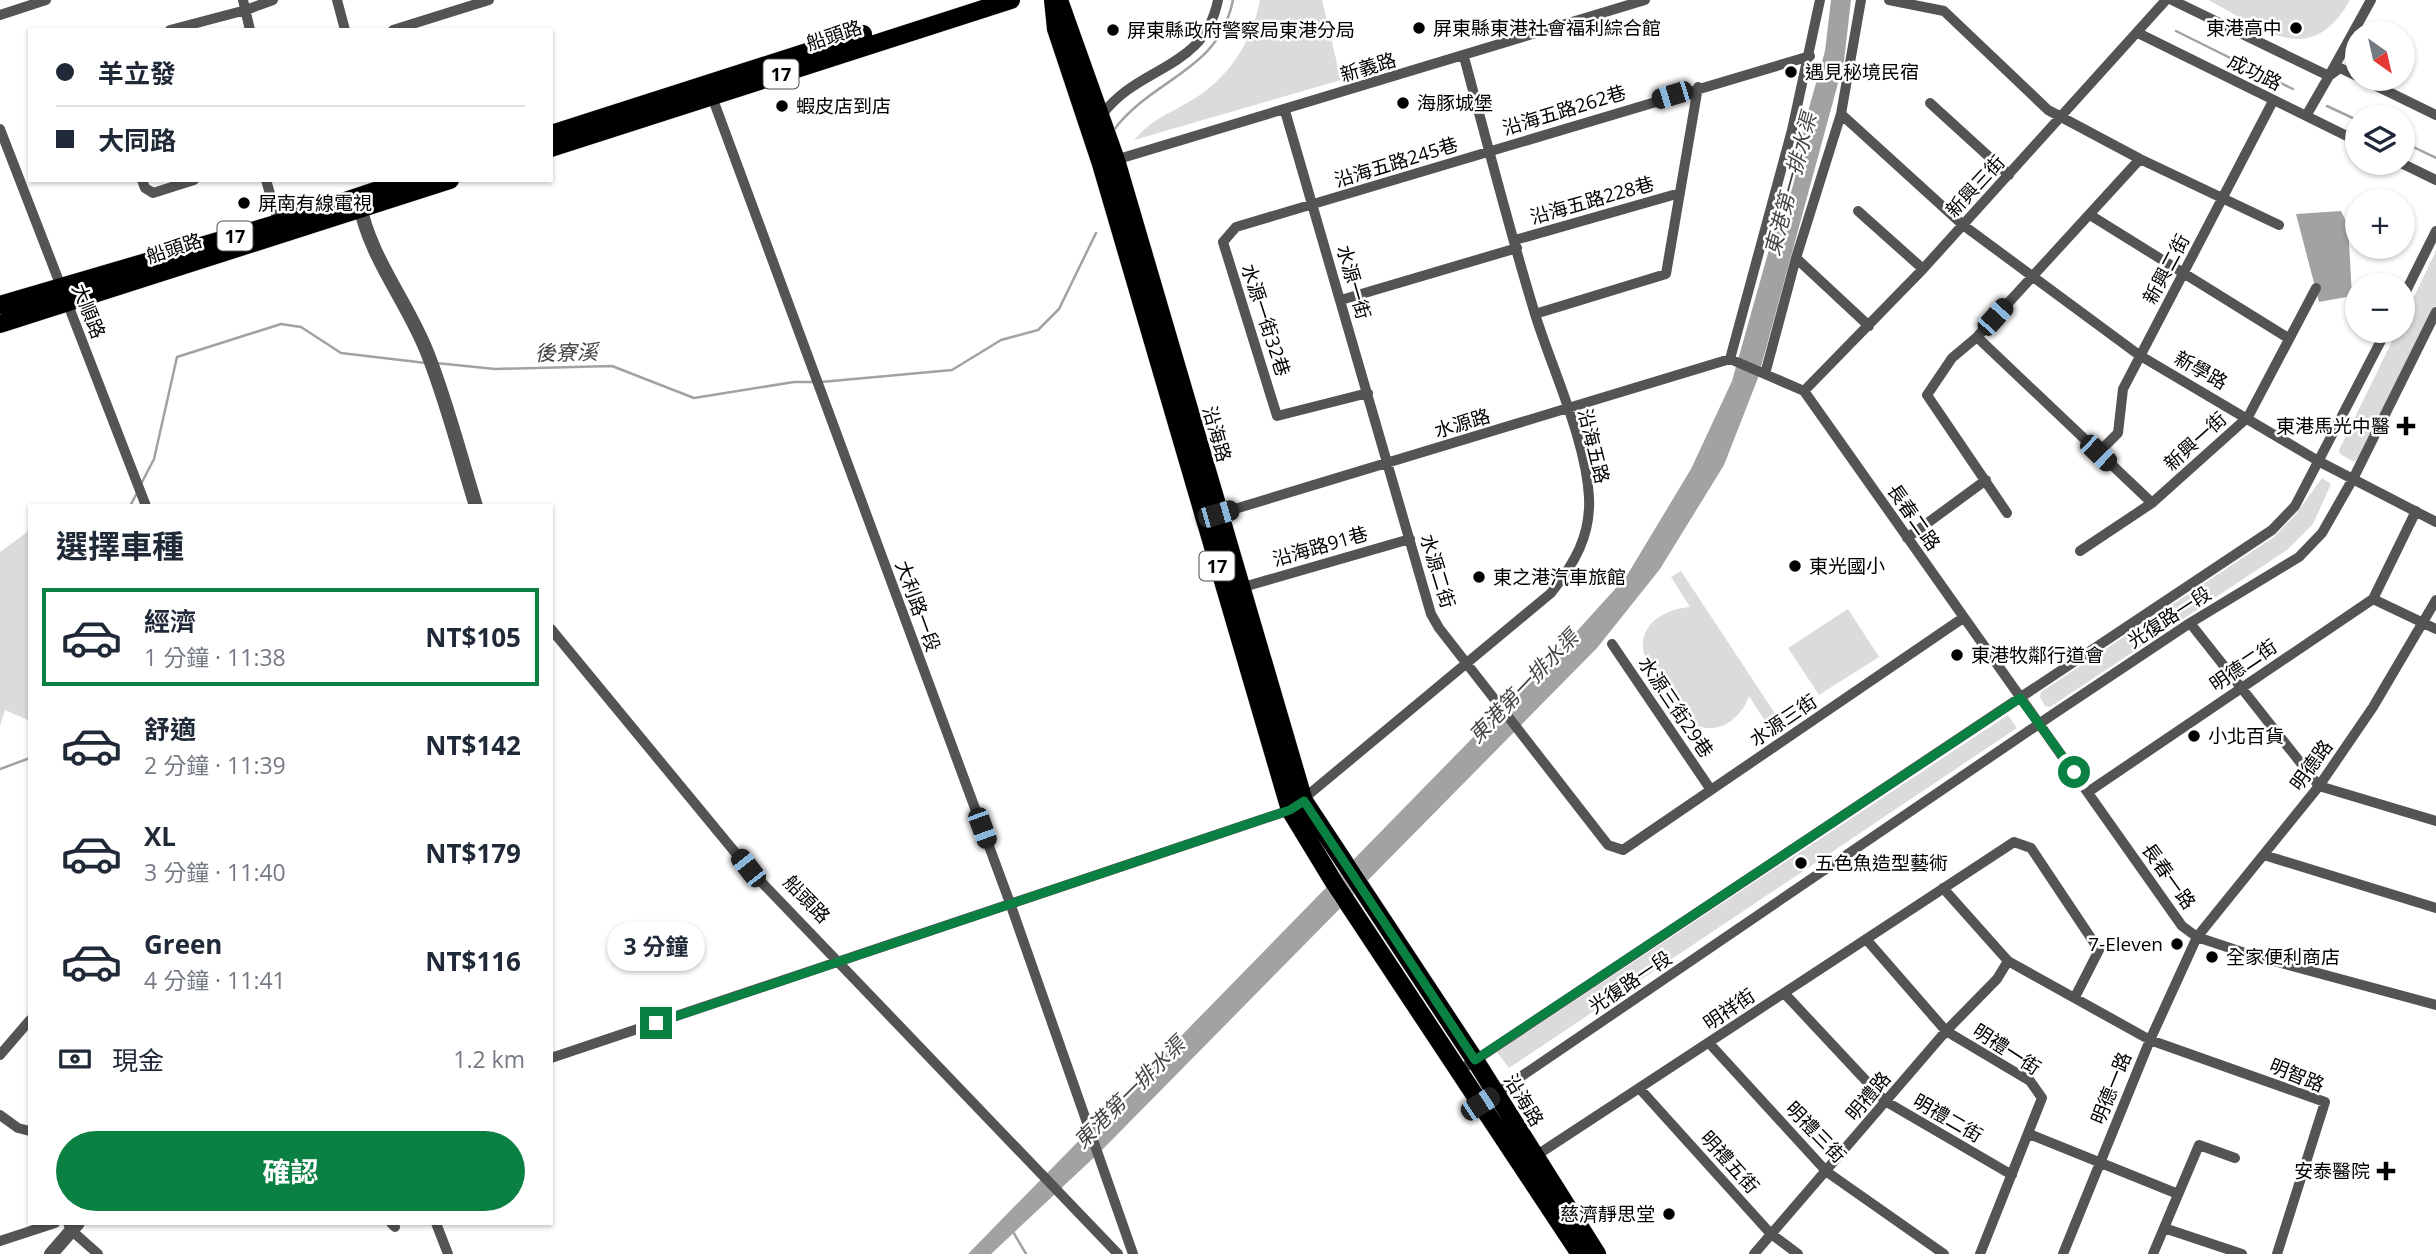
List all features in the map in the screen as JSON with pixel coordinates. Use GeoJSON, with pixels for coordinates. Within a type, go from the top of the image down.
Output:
{"type":"FeatureCollection","features":[{"type":"Feature","properties":{"kind":"main road","name":"船頭路"},"geometry":{"type":"LineString","coordinates":[[553,147],[970,0]]}},
{"type":"Feature","properties":{"kind":"main road","name":"船頭路"},"geometry":{"type":"LineString","coordinates":[[553,133],[709,91],[1011,0]]}},
{"type":"Feature","properties":{"kind":"main road","name":"沿海路"},"geometry":{"type":"LineString","coordinates":[[1053,0],[1056,29],[1108,162],[1297,806],[1335,884],[1359,904],[1475,1060],[1597,1254]]}},
{"type":"Feature","properties":{"kind":"main road","name":"沿海路"},"geometry":{"type":"LineString","coordinates":[[1059,0],[1101,116],[1111,202],[1121,239],[1210,516],[1240,587],[1297,806],[1350,873],[1359,904],[1459,1071],[1580,1254]]}},
{"type":"Feature","properties":{"kind":"main road","name":"船頭路"},"geometry":{"type":"LineString","coordinates":[[0,324],[68,304],[359,202],[404,182]]}},
{"type":"Feature","properties":{"kind":"main road","name":"船頭路"},"geometry":{"type":"LineString","coordinates":[[359,202],[442,182]]}},
{"type":"Feature","properties":{"kind":"main road","name":"船頭路"},"geometry":{"type":"LineString","coordinates":[[0,305],[281,229]]}},
{"type":"Feature","properties":{"kind":"street"},"geometry":{"type":"LineString","coordinates":[[0,15],[46,0]]}},
{"type":"Feature","properties":{"kind":"street"},"geometry":{"type":"LineString","coordinates":[[176,28],[245,5],[273,0]]}},
{"type":"Feature","properties":{"kind":"street"},"geometry":{"type":"LineString","coordinates":[[337,0],[344,28]]}},
{"type":"Feature","properties":{"kind":"street"},"geometry":{"type":"LineString","coordinates":[[399,28],[489,0]]}},
{"type":"Feature","properties":{"kind":"street"},"geometry":{"type":"LineString","coordinates":[[1101,116],[1114,99],[1147,75],[1190,53],[1216,12],[1218,0]]}},
{"type":"Feature","properties":{"kind":"street","name":"新義路"},"geometry":{"type":"LineString","coordinates":[[1108,162],[1285,111],[1645,0]]}},
{"type":"Feature","properties":{"kind":"street"},"geometry":{"type":"LineString","coordinates":[[1804,391],[1730,359],[1810,55],[1820,0]]}},
{"type":"Feature","properties":{"kind":"street"},"geometry":{"type":"LineString","coordinates":[[1763,373],[1841,114],[1861,0]]}},
{"type":"Feature","properties":{"kind":"street"},"geometry":{"type":"LineString","coordinates":[[1889,0],[1944,11],[2048,110],[2140,159],[2279,225]]}},
{"type":"Feature","properties":{"kind":"street","name":"新興三街"},"geometry":{"type":"LineString","coordinates":[[1804,391],[1923,269],[2166,0]]}},
{"type":"Feature","properties":{"kind":"street"},"geometry":{"type":"LineString","coordinates":[[2172,0],[2329,76]]}},
{"type":"Feature","properties":{"kind":"street"},"geometry":{"type":"LineString","coordinates":[[2306,116],[2371,0]]}},
{"type":"Feature","properties":{"kind":"street"},"geometry":{"type":"LineString","coordinates":[[245,5],[250,28]]}},
{"type":"Feature","properties":{"kind":"street","name":"成功路"},"geometry":{"type":"LineString","coordinates":[[2138,33],[2345,135]]}},
{"type":"Feature","properties":{"kind":"street","name":"沿海五路262巷"},"geometry":{"type":"LineString","coordinates":[[1490,152],[1810,55]]}},
{"type":"Feature","properties":{"kind":"street","name":"沿海五路"},"geometry":{"type":"LineString","coordinates":[[1297,806],[1551,593],[1578,557],[1588,526],[1589,498],[1585,470],[1535,314],[1464,57]]}},
{"type":"Feature","properties":{"kind":"street"},"geometry":{"type":"LineString","coordinates":[[2329,76],[2340,68],[2345,70]]}},
{"type":"Feature","properties":{"kind":"street"},"geometry":{"type":"LineString","coordinates":[[1535,314],[1666,274],[1698,87]]}},
{"type":"Feature","properties":{"kind":"street","name":"大利路一段"},"geometry":{"type":"LineString","coordinates":[[709,91],[1010,904],[1133,1254]]}},
{"type":"Feature","properties":{"kind":"street"},"geometry":{"type":"LineString","coordinates":[[2387,91],[2436,115]]}},
{"type":"Feature","properties":{"kind":"street","name":"新興二街"},"geometry":{"type":"LineString","coordinates":[[2098,453],[2118,433],[2123,389],[2273,101]]}},
{"type":"Feature","properties":{"kind":"street"},"geometry":{"type":"LineString","coordinates":[[1930,103],[2009,175]]}},
{"type":"Feature","properties":{"kind":"street","name":"水源一街"},"geometry":{"type":"LineString","coordinates":[[1285,111],[1389,464]]}},
{"type":"Feature","properties":{"kind":"street","name":"新學路"},"geometry":{"type":"LineString","coordinates":[[1841,114],[1963,225],[2139,355],[2320,461],[2436,522]]}},
{"type":"Feature","properties":{"kind":"street","name":"大順路"},"geometry":{"type":"LineString","coordinates":[[0,129],[145,504]]}},
{"type":"Feature","properties":{"kind":"street","name":"沿海五路245巷"},"geometry":{"type":"LineString","coordinates":[[1314,205],[1490,152]]}},
{"type":"Feature","properties":{"kind":"street"},"geometry":{"type":"LineString","coordinates":[[2007,513],[1927,394],[1952,358],[1977,337],[2140,159]]}},
{"type":"Feature","properties":{"kind":"street"},"geometry":{"type":"LineString","coordinates":[[2415,170],[2436,180]]}},
{"type":"Feature","properties":{"kind":"street"},"geometry":{"type":"LineString","coordinates":[[143,182],[145,188],[153,193],[188,182]]}},
{"type":"Feature","properties":{"kind":"street"},"geometry":{"type":"LineString","coordinates":[[267,182],[281,229]]}},
{"type":"Feature","properties":{"kind":"street","name":"沿海五路228巷"},"geometry":{"type":"LineString","coordinates":[[1341,300],[1680,194]]}},
{"type":"Feature","properties":{"kind":"street"},"geometry":{"type":"LineString","coordinates":[[359,202],[390,285],[408,311],[427,353],[475,504]]}},
{"type":"Feature","properties":{"kind":"street","name":"水源一街32巷"},"geometry":{"type":"LineString","coordinates":[[1314,205],[1236,228],[1223,243],[1277,416],[1368,393]]}},
{"type":"Feature","properties":{"kind":"street"},"geometry":{"type":"LineString","coordinates":[[1858,211],[1923,269]]}},
{"type":"Feature","properties":{"kind":"street"},"geometry":{"type":"LineString","coordinates":[[2090,215],[2182,275],[2288,338]]}},
{"type":"Feature","properties":{"kind":"street"},"geometry":{"type":"LineString","coordinates":[[2415,273],[2436,231]]}},
{"type":"Feature","properties":{"kind":"street"},"geometry":{"type":"LineString","coordinates":[[1796,258],[1869,326]]}},
{"type":"Feature","properties":{"kind":"street","name":"新興一街"},"geometry":{"type":"LineString","coordinates":[[2080,551],[2152,503],[2248,417],[2316,288]]}},
{"type":"Feature","properties":{"kind":"street","name":"光復路一段"},"geometry":{"type":"LineString","coordinates":[[1480,1104],[2190,623],[2299,558],[2322,533],[2354,477],[2436,312]]}},
{"type":"Feature","properties":{"kind":"street"},"geometry":{"type":"LineString","coordinates":[[1977,337],[2152,503]]}},
{"type":"Feature","properties":{"kind":"street","name":"光復路一段"},"geometry":{"type":"LineString","coordinates":[[1459,1071],[2272,530],[2295,506],[2380,343]]}},
{"type":"Feature","properties":{"kind":"street","name":"水源路"},"geometry":{"type":"LineString","coordinates":[[1210,516],[1730,359]]}},
{"type":"Feature","properties":{"kind":"street","name":"長春二路"},"geometry":{"type":"LineString","coordinates":[[1804,391],[2020,698]]}},
{"type":"Feature","properties":{"kind":"street","name":"水源二街"},"geometry":{"type":"LineString","coordinates":[[1389,464],[1431,614],[1608,845],[1623,850]]}},
{"type":"Feature","properties":{"kind":"street"},"geometry":{"type":"LineString","coordinates":[[1907,538],[1986,480]]}},
{"type":"Feature","properties":{"kind":"street"},"geometry":{"type":"LineString","coordinates":[[2416,511],[2373,599],[2436,629]]}},
{"type":"Feature","properties":{"kind":"street","name":"沿海路91巷"},"geometry":{"type":"LineString","coordinates":[[1240,587],[1410,539]]}},
{"type":"Feature","properties":{"kind":"street","name":"明德二街"},"geometry":{"type":"LineString","coordinates":[[2088,792],[2373,599]]}},
{"type":"Feature","properties":{"kind":"street","name":"明德路"},"geometry":{"type":"LineString","coordinates":[[2197,937],[2319,786],[2373,707],[2436,600]]}},
{"type":"Feature","properties":{"kind":"street","name":"水源三街"},"geometry":{"type":"LineString","coordinates":[[1623,850],[1963,618]]}},
{"type":"Feature","properties":{"kind":"street"},"geometry":{"type":"LineString","coordinates":[[2190,623],[2319,786],[2436,821]]}},
{"type":"Feature","properties":{"kind":"street","name":"船頭路"},"geometry":{"type":"LineString","coordinates":[[553,631],[748,868],[1118,1254]]}},
{"type":"Feature","properties":{"kind":"street","name":"水源三街29巷"},"geometry":{"type":"LineString","coordinates":[[1612,644],[1711,790]]}},
{"type":"Feature","properties":{"kind":"street","name":"長春一路"},"geometry":{"type":"LineString","coordinates":[[2020,698],[2182,926],[2197,937],[2436,1005]]}},
{"type":"Feature","properties":{"kind":"street"},"geometry":{"type":"LineString","coordinates":[[553,1057],[1297,806]]}},
{"type":"Feature","properties":{"kind":"street","name":"明祥街"},"geometry":{"type":"LineString","coordinates":[[1534,1157],[2014,842],[2031,848],[2099,950],[2075,997]]}},
{"type":"Feature","properties":{"kind":"street"},"geometry":{"type":"LineString","coordinates":[[2264,855],[2436,908]]}},
{"type":"Feature","properties":{"kind":"street"},"geometry":{"type":"LineString","coordinates":[[1943,888],[2008,961],[2150,1040]]}},
{"type":"Feature","properties":{"kind":"street","name":"明德一路"},"geometry":{"type":"LineString","coordinates":[[2063,1254],[2150,1040],[2197,937]]}},
{"type":"Feature","properties":{"kind":"street","name":"明禮一街"},"geometry":{"type":"LineString","coordinates":[[1866,939],[1947,1031],[2030,1081],[2042,1098],[1980,1254]]}},
{"type":"Feature","properties":{"kind":"street","name":"明禮路"},"geometry":{"type":"LineString","coordinates":[[1754,1254],[1827,1172],[1885,1101],[1997,979],[2008,961]]}},
{"type":"Feature","properties":{"kind":"street","name":"明禮二街"},"geometry":{"type":"LineString","coordinates":[[1784,993],[1885,1101],[2011,1175]]}},
{"type":"Feature","properties":{"kind":"street"},"geometry":{"type":"LineString","coordinates":[[0,1055],[28,1022]]}},
{"type":"Feature","properties":{"kind":"street","name":"明智路"},"geometry":{"type":"LineString","coordinates":[[2150,1040],[2325,1102],[2277,1254]]}},
{"type":"Feature","properties":{"kind":"street","name":"明禮三街"},"geometry":{"type":"LineString","coordinates":[[1709,1043],[1827,1172],[1944,1254]]}},
{"type":"Feature","properties":{"kind":"street","name":"明禮五街"},"geometry":{"type":"LineString","coordinates":[[1640,1088],[1770,1233],[1798,1254]]}},
{"type":"Feature","properties":{"kind":"street"},"geometry":{"type":"LineString","coordinates":[[0,1115],[18,1128],[28,1130]]}},
{"type":"Feature","properties":{"kind":"street"},"geometry":{"type":"LineString","coordinates":[[2029,1134],[2178,1194]]}},
{"type":"Feature","properties":{"kind":"street"},"geometry":{"type":"LineString","coordinates":[[2153,1254],[2199,1145],[2235,1158]]}},
{"type":"Feature","properties":{"kind":"street"},"geometry":{"type":"LineString","coordinates":[[0,1241],[49,1225]]}},
{"type":"Feature","properties":{"kind":"street"},"geometry":{"type":"LineString","coordinates":[[437,1225],[448,1254]]}},
{"type":"Feature","properties":{"kind":"street"},"geometry":{"type":"LineString","coordinates":[[51,1254],[72,1226],[99,1254]]}},
{"type":"Feature","properties":{"kind":"street"},"geometry":{"type":"LineString","coordinates":[[2164,1228],[2242,1254]]}},
{"type":"Feature","properties":{"kind":"shaded area"},"geometry":{"type":"Polygon","coordinates":[[[1260,0],[1322,0],[1341,80],[1134,140],[1155,121],[1205,91],[1228,70],[1245,44],[1260,0]]]}},
{"type":"Feature","properties":{"kind":"shaded area","name":"東港高中"},"geometry":{"type":"Polygon","coordinates":[[[2208,0],[2350,0],[2335,22],[2318,34],[2301,39],[2266,31],[2208,0]]]}},
{"type":"Feature","properties":{"kind":"shaded area"},"geometry":{"type":"Polygon","coordinates":[[[2436,251],[2436,305],[2362,454],[2354,462],[2340,454],[2339,450],[2391,343],[2415,343],[2415,294],[2436,251]]]}},
{"type":"Feature","properties":{"kind":"shaded area"},"geometry":{"type":"Polygon","coordinates":[[[2322,478],[2331,484],[2313,524],[2287,550],[2050,707],[2045,706],[2040,697],[2041,692],[2274,537],[2296,514],[2322,478]]]}},
{"type":"Feature","properties":{"kind":"shaded area"},"geometry":{"type":"Polygon","coordinates":[[[28,531],[28,720],[5,710],[0,726],[0,552],[28,531]]]}},
{"type":"Feature","properties":{"kind":"shaded area"},"geometry":{"type":"Polygon","coordinates":[[[1681,571],[1778,718],[1767,724],[1749,696],[1739,714],[1724,725],[1706,728],[1696,725],[1686,719],[1677,708],[1652,671],[1644,654],[1643,643],[1649,626],[1671,611],[1690,607],[1671,577],[1681,571]]]}},
{"type":"Feature","properties":{"kind":"shaded area"},"geometry":{"type":"Polygon","coordinates":[[[1848,609],[1879,657],[1819,695],[1788,648],[1848,609]]]}},
{"type":"Feature","properties":{"kind":"shaded area"},"geometry":{"type":"Polygon","coordinates":[[[2008,715],[2017,728],[1509,1068],[1497,1052],[2008,715]]]}},
{"type":"Feature","properties":{"kind":"water","name":"東港第一排水渠"},"geometry":{"type":"Polygon","coordinates":[[[1831,0],[1851,0],[1844,61],[1758,378],[1724,465],[1660,569],[1597,648],[1102,1150],[991,1254],[968,1254],[1577,631],[1626,577],[1691,469],[1732,381],[1825,51],[1831,0]]]}},
{"type":"Feature","properties":{"kind":"water"},"geometry":{"type":"Polygon","coordinates":[[[2341,211],[2345,219],[2345,259],[2350,259],[2351,273],[2345,273],[2345,297],[2319,302],[2296,214],[2341,211]]]}},
{"type":"Feature","properties":{"kind":"waterway"},"geometry":{"type":"LineString","coordinates":[[1113,131],[1129,113],[1183,72],[1214,44],[1225,24],[1233,0]]}},
{"type":"Feature","properties":{"kind":"waterway"},"geometry":{"type":"LineString","coordinates":[[2176,31],[2293,89]]}},
{"type":"Feature","properties":{"kind":"waterway"},"geometry":{"type":"LineString","coordinates":[[2327,106],[2345,114]]}},
{"type":"Feature","properties":{"kind":"waterway"},"geometry":{"type":"LineString","coordinates":[[2415,148],[2436,158]]}},
{"type":"Feature","properties":{"kind":"waterway","name":"後寮溪"},"geometry":{"type":"LineString","coordinates":[[821,382],[952,370],[1001,340],[1038,330],[1059,309],[1096,233]]}},
{"type":"Feature","properties":{"kind":"waterway","name":"後寮溪"},"geometry":{"type":"LineString","coordinates":[[141,484],[154,459],[177,357],[281,324],[301,327],[341,353],[426,363]]}},
{"type":"Feature","properties":{"kind":"waterway","name":"後寮溪"},"geometry":{"type":"LineString","coordinates":[[436,363],[495,369],[612,366],[694,398],[794,382],[814,382]]}},
{"type":"Feature","properties":{"kind":"waterway","name":"後寮溪"},"geometry":{"type":"LineString","coordinates":[[131,504],[137,493]]}},
{"type":"Feature","properties":{"kind":"waterway","name":"後寮溪"},"geometry":{"type":"LineString","coordinates":[[0,769],[28,759]]}},
{"type":"Feature","properties":{"kind":"waterway"},"geometry":{"type":"LineString","coordinates":[[1012,1230],[1026,1254]]}},
{"type":"Feature","properties":{"kind":"place","name":"屏東縣東港社會福利綜合館"},"geometry":{"type":"Point","coordinates":[1419,28]}},
{"type":"Feature","properties":{"kind":"place","name":"東港高中"},"geometry":{"type":"Point","coordinates":[2296,28]}},
{"type":"Feature","properties":{"kind":"place","name":"屏東縣政府警察局東港分局"},"geometry":{"type":"Point","coordinates":[1113,30]}},
{"type":"Feature","properties":{"kind":"place","name":"遇見秘境民宿"},"geometry":{"type":"Point","coordinates":[1791,72]}},
{"type":"Feature","properties":{"kind":"place","name":"海豚城堡"},"geometry":{"type":"Point","coordinates":[1403,103]}},
{"type":"Feature","properties":{"kind":"place","name":"蝦皮店到店"},"geometry":{"type":"Point","coordinates":[782,106]}},
{"type":"Feature","properties":{"kind":"place","name":"屏南有線電視"},"geometry":{"type":"Point","coordinates":[244,203]}},
{"type":"Feature","properties":{"kind":"place","name":"東港馬光中醫"},"geometry":{"type":"Point","coordinates":[2406,426]}},
{"type":"Feature","properties":{"kind":"place","name":"東光國小"},"geometry":{"type":"Point","coordinates":[1795,566]}},
{"type":"Feature","properties":{"kind":"place","name":"東之港汽車旅館"},"geometry":{"type":"Point","coordinates":[1479,577]}},
{"type":"Feature","properties":{"kind":"place","name":"東港牧鄰行道會"},"geometry":{"type":"Point","coordinates":[1957,655]}},
{"type":"Feature","properties":{"kind":"place","name":"小北百貨"},"geometry":{"type":"Point","coordinates":[2194,736]}},
{"type":"Feature","properties":{"kind":"place","name":"五色魚造型藝術"},"geometry":{"type":"Point","coordinates":[1801,863]}},
{"type":"Feature","properties":{"kind":"place","name":"7-Eleven"},"geometry":{"type":"Point","coordinates":[2177,944]}},
{"type":"Feature","properties":{"kind":"place","name":"全家便利商店"},"geometry":{"type":"Point","coordinates":[2212,957]}},
{"type":"Feature","properties":{"kind":"place","name":"安泰醫院"},"geometry":{"type":"Point","coordinates":[2386,1171]}},
{"type":"Feature","properties":{"kind":"place","name":"慈濟靜思堂"},"geometry":{"type":"Point","coordinates":[1669,1214]}},
{"type":"Feature","properties":{"kind":"route"},"geometry":{"type":"LineString","coordinates":[[656,1023],[1290,810],[1304,801],[1475,1060],[2020,698],[2074,772]]}}]}
